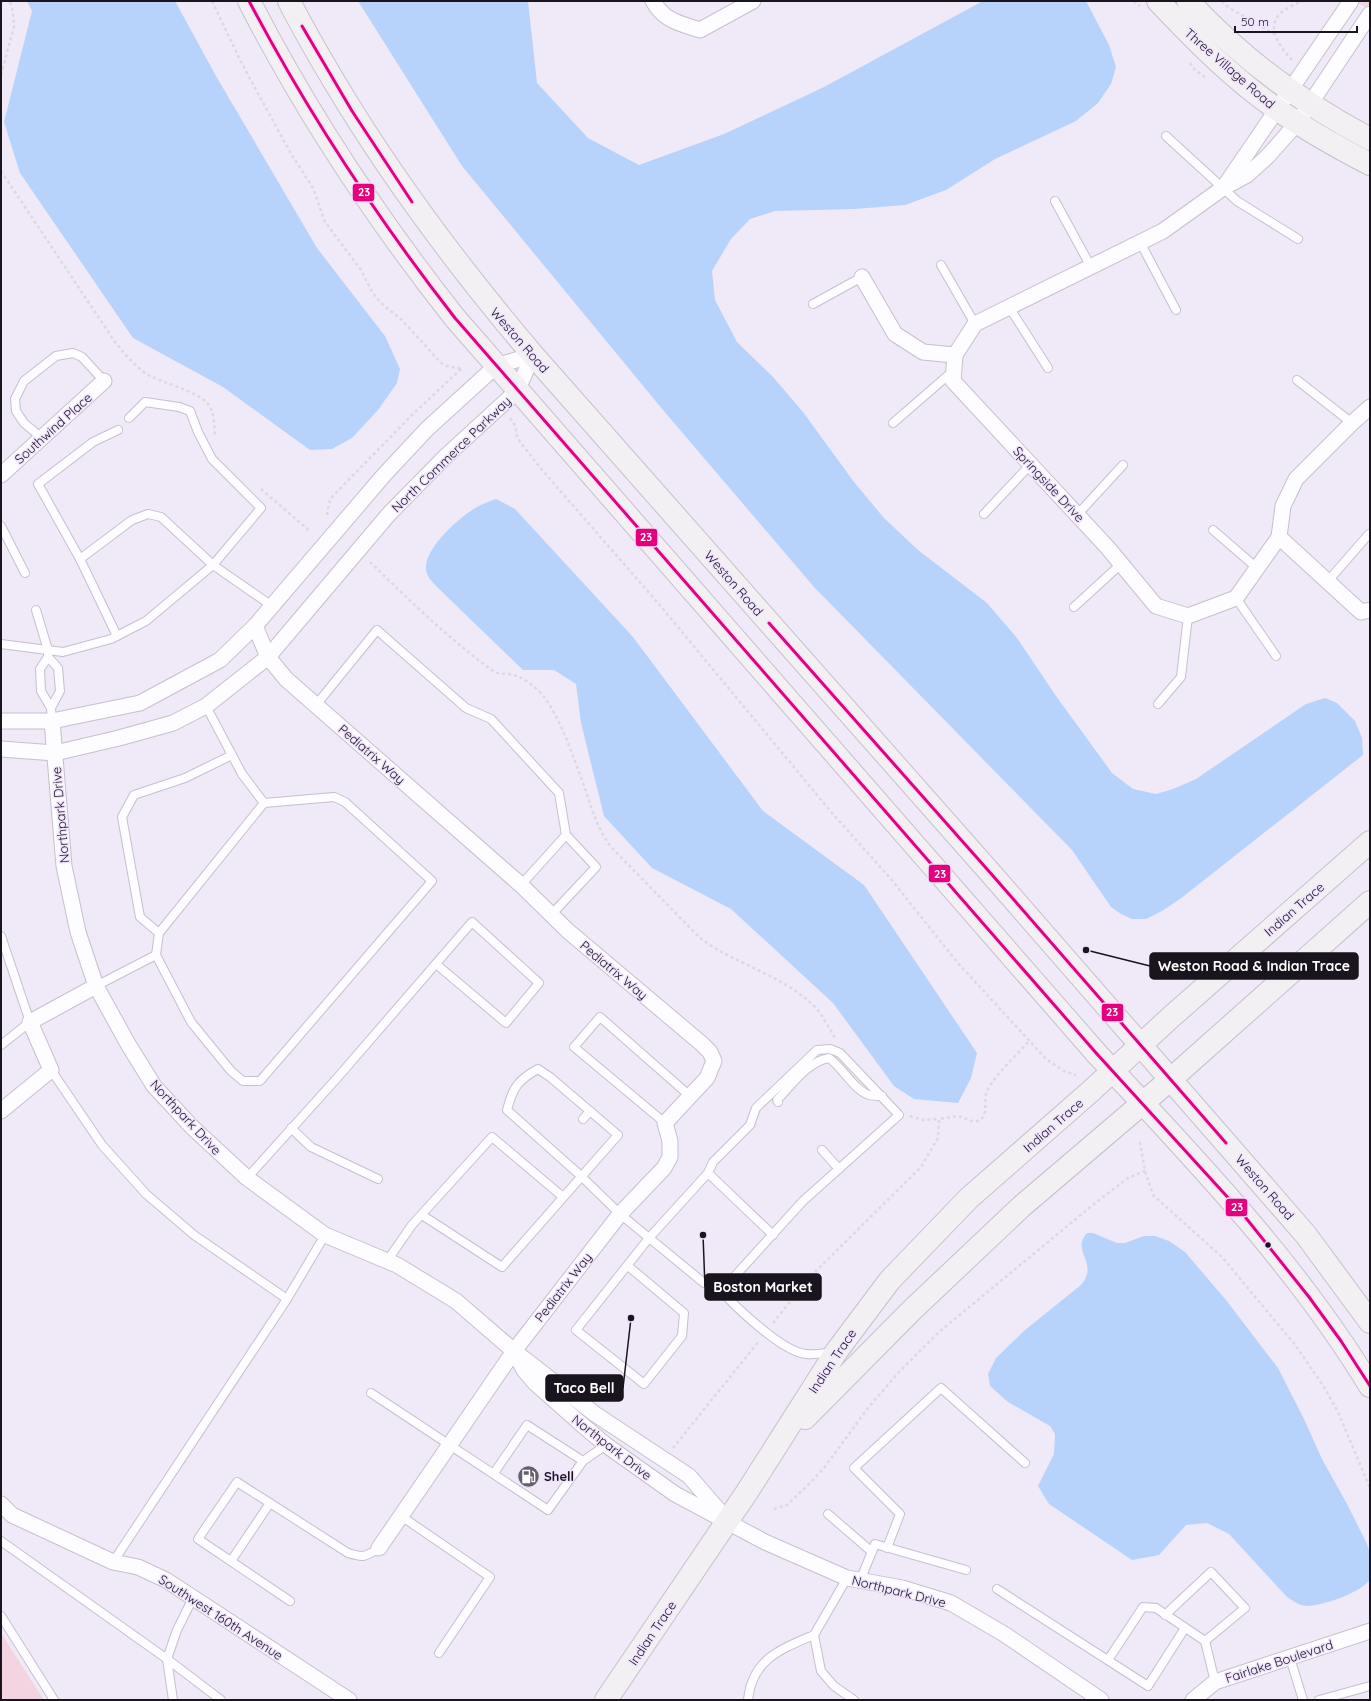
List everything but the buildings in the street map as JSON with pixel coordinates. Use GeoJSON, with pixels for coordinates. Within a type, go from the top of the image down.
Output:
{"type":"FeatureCollection","features":[{"type":"Feature","properties":{"kind":"main road"},"geometry":{"type":"LineString","coordinates":[[249,1],[312,116],[367,200],[418,272],[517,391],[1113,1071],[1217,1184],[1288,1269],[1341,1340],[1370,1386]]}},
{"type":"Feature","properties":{"kind":"main road","name":"Weston Road"},"geometry":{"type":"LineString","coordinates":[[289,1],[301,25],[352,111],[416,209],[483,296],[533,355],[1171,1079],[1306,1235],[1370,1322]]}},
{"type":"Feature","properties":{"kind":"main road","name":"Three Village Road"},"geometry":{"type":"LineString","coordinates":[[1158,1],[1192,37],[1239,80],[1278,110],[1370,164]]}},
{"type":"Feature","properties":{"kind":"main road","name":"Three Village Road"},"geometry":{"type":"LineString","coordinates":[[1188,1],[1213,27],[1290,91],[1370,140]]}},
{"type":"Feature","properties":{"kind":"main road","name":"Indian Trace"},"geometry":{"type":"LineString","coordinates":[[606,1700],[778,1446],[836,1352],[890,1280],[969,1198],[1370,842]]}},
{"type":"Feature","properties":{"kind":"main road","name":"Indian Trace"},"geometry":{"type":"LineString","coordinates":[[778,1446],[913,1309],[1022,1206],[1171,1079],[1370,902]]}},
{"type":"Feature","properties":{"kind":"street"},"geometry":{"type":"LineString","coordinates":[[653,1],[657,9],[670,21],[700,30],[753,1]]}},
{"type":"Feature","properties":{"kind":"street"},"geometry":{"type":"LineString","coordinates":[[1223,188],[1278,110],[1351,1]]}},
{"type":"Feature","properties":{"kind":"street"},"geometry":{"type":"LineString","coordinates":[[975,324],[1163,231],[1223,188],[1246,175],[1268,156],[1298,122],[1370,12],[1355,1]]}},
{"type":"Feature","properties":{"kind":"street"},"geometry":{"type":"LineString","coordinates":[[862,277],[895,334],[922,352],[955,355]]}},
{"type":"Feature","properties":{"kind":"street","name":"Springside Drive"},"geometry":{"type":"LineString","coordinates":[[975,324],[955,355],[953,381],[1078,515],[1156,606],[1188,616]]}},
{"type":"Feature","properties":{"kind":"street"},"geometry":{"type":"LineString","coordinates":[[1,721],[140,703],[220,660],[255,626],[389,470],[428,429],[496,366],[533,355]]}},
{"type":"Feature","properties":{"kind":"street","name":"North Commerce Parkway"},"geometry":{"type":"LineString","coordinates":[[1,749],[55,754],[173,723],[206,706],[268,657],[389,514],[446,456],[517,391],[533,355]]}},
{"type":"Feature","properties":{"kind":"street","name":"Southwind Place"},"geometry":{"type":"LineString","coordinates":[[1,474],[104,380]]}},
{"type":"Feature","properties":{"kind":"street"},"geometry":{"type":"LineString","coordinates":[[1188,616],[1236,598],[1279,536],[1283,506],[1296,479],[1370,407]]}},
{"type":"Feature","properties":{"kind":"street"},"geometry":{"type":"LineString","coordinates":[[1279,536],[1361,612],[1370,610]]}},
{"type":"Feature","properties":{"kind":"street","name":"Pediatrix Way"},"geometry":{"type":"LineString","coordinates":[[255,626],[268,657],[286,680],[521,886],[568,931],[710,1052],[714,1061],[707,1078],[665,1123],[670,1141],[670,1157],[664,1168],[620,1214],[514,1351]]}},
{"type":"Feature","properties":{"kind":"street","name":"Northpark Drive"},"geometry":{"type":"LineString","coordinates":[[52,714],[64,866],[78,932],[96,986],[128,1044],[154,1086],[192,1127],[247,1178],[325,1234],[397,1265],[456,1301],[514,1351],[595,1414],[689,1476],[728,1521]]}},
{"type":"Feature","properties":{"kind":"street"},"geometry":{"type":"LineString","coordinates":[[1,1111],[51,1070],[30,1022],[96,986]]}},
{"type":"Feature","properties":{"kind":"street"},"geometry":{"type":"LineString","coordinates":[[379,1548],[514,1351]]}},
{"type":"Feature","properties":{"kind":"street","name":"Northpark Drive"},"geometry":{"type":"LineString","coordinates":[[514,1351],[524,1370],[536,1384],[606,1445],[676,1494],[765,1542],[853,1579],[902,1588],[951,1603],[1004,1634],[1102,1700]]}},
{"type":"Feature","properties":{"kind":"street","name":"Southwest 160th Avenue"},"geometry":{"type":"LineString","coordinates":[[1,1504],[12,1515],[113,1562],[138,1567],[166,1580],[349,1700]]}},
{"type":"Feature","properties":{"kind":"street","name":"Fairlake Boulevard"},"geometry":{"type":"LineString","coordinates":[[1193,1700],[1215,1682],[1370,1631]]}},
{"type":"Feature","properties":{"kind":"lane"},"geometry":{"type":"LineString","coordinates":[[1166,136],[1236,201],[1298,239]]}},
{"type":"Feature","properties":{"kind":"lane"},"geometry":{"type":"LineString","coordinates":[[1055,201],[1091,267]]}},
{"type":"Feature","properties":{"kind":"lane"},"geometry":{"type":"LineString","coordinates":[[1140,242],[1176,310]]}},
{"type":"Feature","properties":{"kind":"lane"},"geometry":{"type":"LineString","coordinates":[[941,265],[975,324]]}},
{"type":"Feature","properties":{"kind":"lane"},"geometry":{"type":"LineString","coordinates":[[813,304],[862,277]]}},
{"type":"Feature","properties":{"kind":"lane"},"geometry":{"type":"LineString","coordinates":[[1009,307],[1048,368]]}},
{"type":"Feature","properties":{"kind":"lane"},"geometry":{"type":"LineString","coordinates":[[42,438],[24,423],[16,411],[15,399],[24,382],[56,356],[73,353],[82,357],[104,380]]}},
{"type":"Feature","properties":{"kind":"lane"},"geometry":{"type":"LineString","coordinates":[[893,423],[954,371]]}},
{"type":"Feature","properties":{"kind":"lane"},"geometry":{"type":"LineString","coordinates":[[1297,380],[1352,423]]}},
{"type":"Feature","properties":{"kind":"lane"},"geometry":{"type":"LineString","coordinates":[[1,644],[48,653],[63,652],[111,639],[146,621],[213,565],[261,508],[212,459],[198,432],[190,411],[179,407],[145,402],[129,418]]}},
{"type":"Feature","properties":{"kind":"lane"},"geometry":{"type":"LineString","coordinates":[[117,636],[80,559],[38,484],[93,442],[118,430]]}},
{"type":"Feature","properties":{"kind":"lane"},"geometry":{"type":"LineString","coordinates":[[984,514],[1031,464]]}},
{"type":"Feature","properties":{"kind":"lane"},"geometry":{"type":"LineString","coordinates":[[1078,515],[1123,465]]}},
{"type":"Feature","properties":{"kind":"lane"},"geometry":{"type":"LineString","coordinates":[[80,559],[132,520],[148,514],[161,517],[213,565],[272,606]]}},
{"type":"Feature","properties":{"kind":"lane"},"geometry":{"type":"LineString","coordinates":[[1,526],[25,573]]}},
{"type":"Feature","properties":{"kind":"lane"},"geometry":{"type":"LineString","coordinates":[[1213,530],[1258,568]]}},
{"type":"Feature","properties":{"kind":"lane"},"geometry":{"type":"LineString","coordinates":[[1328,581],[1369,534]]}},
{"type":"Feature","properties":{"kind":"lane"},"geometry":{"type":"LineString","coordinates":[[1074,607],[1121,564]]}},
{"type":"Feature","properties":{"kind":"lane"},"geometry":{"type":"LineString","coordinates":[[1236,598],[1276,656]]}},
{"type":"Feature","properties":{"kind":"lane"},"geometry":{"type":"LineString","coordinates":[[36,610],[48,653],[58,668],[60,692],[52,714]]}},
{"type":"Feature","properties":{"kind":"lane"},"geometry":{"type":"LineString","coordinates":[[1158,704],[1181,677],[1188,616]]}},
{"type":"Feature","properties":{"kind":"lane"},"geometry":{"type":"LineString","coordinates":[[316,705],[377,630],[466,708],[491,719],[559,793],[566,835],[596,867],[551,915]]}},
{"type":"Feature","properties":{"kind":"lane"},"geometry":{"type":"LineString","coordinates":[[48,653],[40,670],[41,691],[52,714]]}},
{"type":"Feature","properties":{"kind":"lane"},"geometry":{"type":"LineString","coordinates":[[206,706],[242,774],[264,803]]}},
{"type":"Feature","properties":{"kind":"lane"},"geometry":{"type":"LineString","coordinates":[[159,933],[140,917],[122,816],[134,795],[185,778],[232,755]]}},
{"type":"Feature","properties":{"kind":"lane"},"geometry":{"type":"LineString","coordinates":[[334,797],[345,802],[432,880],[260,1081],[243,1081],[231,1071],[191,1022],[156,955],[159,933],[264,803],[334,797]]}},
{"type":"Feature","properties":{"kind":"lane"},"geometry":{"type":"LineString","coordinates":[[521,886],[566,835]]}},
{"type":"Feature","properties":{"kind":"lane"},"geometry":{"type":"LineString","coordinates":[[247,1178],[343,1071],[472,922],[539,983],[506,1023],[436,964]]}},
{"type":"Feature","properties":{"kind":"lane"},"geometry":{"type":"LineString","coordinates":[[1,936],[30,1022],[1,1045]]}},
{"type":"Feature","properties":{"kind":"lane"},"geometry":{"type":"LineString","coordinates":[[96,986],[156,955]]}},
{"type":"Feature","properties":{"kind":"lane"},"geometry":{"type":"LineString","coordinates":[[665,1123],[574,1047],[600,1017],[690,1096]]}},
{"type":"Feature","properties":{"kind":"lane"},"geometry":{"type":"LineString","coordinates":[[422,1215],[502,1267],[581,1176],[618,1135],[550,1077],[538,1069],[525,1076],[512,1092],[508,1110],[557,1149],[581,1176],[620,1214],[649,1238],[704,1283],[716,1285],[734,1277],[803,1201],[899,1116],[882,1096],[840,1053],[830,1048],[817,1050],[756,1108],[750,1125],[713,1162],[708,1173],[649,1238],[576,1330],[644,1384],[682,1336],[684,1313],[628,1266]]}},
{"type":"Feature","properties":{"kind":"lane"},"geometry":{"type":"LineString","coordinates":[[778,1102],[777,1100],[808,1069],[821,1059],[829,1058],[860,1090],[868,1095],[882,1096]]}},
{"type":"Feature","properties":{"kind":"lane"},"geometry":{"type":"LineString","coordinates":[[51,1070],[102,1145],[146,1194],[194,1235],[287,1299]]}},
{"type":"Feature","properties":{"kind":"lane"},"geometry":{"type":"LineString","coordinates":[[583,1119],[590,1111]]}},
{"type":"Feature","properties":{"kind":"lane"},"geometry":{"type":"LineString","coordinates":[[291,1128],[311,1147],[378,1179]]}},
{"type":"Feature","properties":{"kind":"lane"},"geometry":{"type":"LineString","coordinates":[[387,1261],[412,1226],[492,1137],[563,1197]]}},
{"type":"Feature","properties":{"kind":"lane"},"geometry":{"type":"LineString","coordinates":[[822,1150],[839,1170]]}},
{"type":"Feature","properties":{"kind":"lane"},"geometry":{"type":"LineString","coordinates":[[708,1173],[773,1235]]}},
{"type":"Feature","properties":{"kind":"lane"},"geometry":{"type":"LineString","coordinates":[[113,1562],[287,1299],[325,1234]]}},
{"type":"Feature","properties":{"kind":"lane"},"geometry":{"type":"LineString","coordinates":[[716,1285],[734,1306],[788,1349],[805,1354],[836,1352]]}},
{"type":"Feature","properties":{"kind":"lane"},"geometry":{"type":"LineString","coordinates":[[887,1548],[900,1514],[854,1468],[941,1388],[1025,1462]]}},
{"type":"Feature","properties":{"kind":"lane"},"geometry":{"type":"LineString","coordinates":[[371,1393],[548,1510],[583,1461],[606,1445]]}},
{"type":"Feature","properties":{"kind":"lane"},"geometry":{"type":"LineString","coordinates":[[494,1474],[527,1425],[583,1461]]}},
{"type":"Feature","properties":{"kind":"lane"},"geometry":{"type":"LineString","coordinates":[[290,1601],[198,1539],[237,1482],[348,1553],[361,1557],[379,1548]]}},
{"type":"Feature","properties":{"kind":"lane"},"geometry":{"type":"LineString","coordinates":[[232,1561],[270,1503]]}},
{"type":"Feature","properties":{"kind":"lane"},"geometry":{"type":"LineString","coordinates":[[828,1514],[872,1552]]}},
{"type":"Feature","properties":{"kind":"lane"},"geometry":{"type":"LineString","coordinates":[[401,1516],[490,1577],[440,1653]]}},
{"type":"Feature","properties":{"kind":"lane"},"geometry":{"type":"LineString","coordinates":[[1,1542],[167,1659],[222,1700]]}},
{"type":"Feature","properties":{"kind":"lane"},"geometry":{"type":"LineString","coordinates":[[748,1700],[755,1674],[765,1661],[777,1651],[814,1634],[872,1552],[875,1544],[966,1570]]}},
{"type":"Feature","properties":{"kind":"lane"},"geometry":{"type":"LineString","coordinates":[[1165,1615],[1211,1572],[1245,1608],[1205,1641]]}},
{"type":"Feature","properties":{"kind":"lane"},"geometry":{"type":"LineString","coordinates":[[997,1589],[1148,1686],[1185,1628]]}},
{"type":"Feature","properties":{"kind":"lane"},"geometry":{"type":"LineString","coordinates":[[173,1700],[167,1659],[177,1630],[194,1598]]}},
{"type":"Feature","properties":{"kind":"lane"},"geometry":{"type":"LineString","coordinates":[[1108,1660],[1143,1607],[1156,1608],[1205,1641],[1215,1682]]}},
{"type":"Feature","properties":{"kind":"lane"},"geometry":{"type":"LineString","coordinates":[[1,1616],[54,1700]]}},
{"type":"Feature","properties":{"kind":"lane"},"geometry":{"type":"LineString","coordinates":[[814,1634],[821,1671],[834,1686],[854,1700]]}},
{"type":"Feature","properties":{"kind":"lane"},"geometry":{"type":"LineString","coordinates":[[1290,1658],[1303,1700]]}},
{"type":"Feature","properties":{"kind":"lane"},"geometry":{"type":"LineString","coordinates":[[1320,1700],[1370,1686]]}},
{"type":"Feature","properties":{"kind":"path"},"geometry":{"type":"LineString","coordinates":[[1,75],[14,26],[13,12],[10,1]]}},
{"type":"Feature","properties":{"kind":"path"},"geometry":{"type":"LineString","coordinates":[[212,1],[242,64],[312,188],[325,222],[331,232],[361,270],[372,292],[381,303],[402,320],[441,363],[462,369],[413,414],[330,499],[327,515]]}},
{"type":"Feature","properties":{"kind":"path"},"geometry":{"type":"LineString","coordinates":[[1222,1],[1274,34]]}},
{"type":"Feature","properties":{"kind":"path"},"geometry":{"type":"LineString","coordinates":[[1,171],[115,342],[131,360],[145,372],[204,399],[209,404],[212,411],[217,441]]}},
{"type":"Feature","properties":{"kind":"path"},"geometry":{"type":"LineString","coordinates":[[508,416],[516,427],[516,434],[520,442],[542,470],[663,608],[832,813],[891,879],[957,962],[1046,1059],[1064,1071],[1076,1075]]}},
{"type":"Feature","properties":{"kind":"path"},"geometry":{"type":"LineString","coordinates":[[257,486],[311,532]]}},
{"type":"Feature","properties":{"kind":"path"},"geometry":{"type":"LineString","coordinates":[[370,562],[436,625],[495,673],[514,675],[524,679],[544,697],[580,772],[596,823],[611,847],[700,938],[726,955],[796,991],[816,1008],[840,1043]]}},
{"type":"Feature","properties":{"kind":"path"},"geometry":{"type":"LineString","coordinates":[[909,1115],[923,1120],[958,1116],[972,1121],[979,1121],[983,1118],[985,1113],[987,1091],[1029,1041]]}},
{"type":"Feature","properties":{"kind":"path"},"geometry":{"type":"LineString","coordinates":[[672,1448],[810,1277],[921,1167],[938,1138],[939,1119]]}},
{"type":"Feature","properties":{"kind":"path"},"geometry":{"type":"LineString","coordinates":[[1140,1142],[1145,1171],[1153,1195],[1222,1257],[1275,1319],[1310,1364],[1338,1412],[1370,1488]]}},
{"type":"Feature","properties":{"kind":"path"},"geometry":{"type":"LineString","coordinates":[[774,1509],[787,1505],[824,1468],[868,1408],[899,1372],[939,1332],[1050,1238],[1128,1178],[1145,1171]]}},
{"type":"Feature","properties":{"kind":"shaded area"},"geometry":{"type":"Polygon","coordinates":[[[1355,1],[1370,1],[1370,10],[1355,1]]]}},
{"type":"Feature","properties":{"kind":"shaded area"},"geometry":{"type":"Polygon","coordinates":[[[1,1633],[44,1700],[1,1700],[1,1633]]]}},
{"type":"Feature","properties":{"kind":"water"},"geometry":{"type":"Polygon","coordinates":[[[27,1],[175,1],[216,76],[317,248],[385,336],[400,369],[397,383],[378,410],[352,438],[332,449],[310,450],[223,387],[133,338],[20,173],[4,122],[32,11],[27,1]]]}},
{"type":"Feature","properties":{"kind":"water"},"geometry":{"type":"Polygon","coordinates":[[[358,1],[528,1],[537,83],[588,138],[639,165],[724,134],[824,87],[983,1],[1086,1],[1109,45],[1116,67],[1111,84],[1098,103],[1076,121],[995,159],[946,190],[905,205],[855,209],[775,211],[750,219],[731,239],[712,271],[715,300],[737,342],[773,377],[803,412],[854,482],[884,518],[918,550],[987,603],[1017,638],[1056,696],[1112,773],[1133,789],[1156,794],[1173,789],[1196,779],[1306,704],[1325,698],[1337,703],[1355,721],[1362,738],[1363,755],[1180,899],[1162,911],[1146,919],[1132,919],[1111,907],[1072,850],[814,587],[663,410],[462,166],[358,1]]]}},
{"type":"Feature","properties":{"kind":"water"},"geometry":{"type":"Polygon","coordinates":[[[496,499],[515,509],[633,637],[763,811],[864,885],[977,1053],[971,1078],[958,1103],[914,1099],[894,1086],[833,1003],[731,909],[652,868],[604,816],[581,723],[576,684],[554,670],[523,670],[436,586],[430,579],[426,570],[431,552],[445,533],[463,516],[472,510],[496,499]]]}},
{"type":"Feature","properties":{"kind":"water"},"geometry":{"type":"Polygon","coordinates":[[[1087,1233],[1093,1233],[1117,1243],[1125,1243],[1144,1236],[1155,1236],[1169,1241],[1185,1252],[1226,1300],[1278,1368],[1304,1419],[1322,1459],[1367,1544],[1370,1554],[1370,1579],[1366,1584],[1351,1593],[1332,1601],[1307,1606],[1302,1605],[1287,1597],[1229,1534],[1207,1523],[1186,1525],[1159,1555],[1132,1560],[1049,1504],[1038,1486],[1054,1454],[1055,1434],[1050,1426],[1008,1402],[990,1386],[988,1374],[996,1358],[1025,1330],[1081,1285],[1088,1270],[1082,1246],[1083,1240],[1087,1233]]]}},
{"type":"Feature","properties":{"kind":"transit line","name":"23"},"geometry":{"type":"LineString","coordinates":[[249,1],[295,84],[345,164],[398,242],[455,318],[1097,1054],[1242,1213],[1309,1297],[1341,1341],[1370,1386]]}},
{"type":"Feature","properties":{"kind":"transit line","name":"23"},"geometry":{"type":"LineString","coordinates":[[302,26],[352,111],[412,202]]}},
{"type":"Feature","properties":{"kind":"transit line","name":"23"},"geometry":{"type":"LineString","coordinates":[[769,623],[994,877],[1226,1143]]}},
{"type":"Feature","properties":{"kind":"place","name":"Weston Road & Indian Trace"},"geometry":{"type":"Point","coordinates":[1086,950]}},
{"type":"Feature","properties":{"kind":"place","name":"Boston Market"},"geometry":{"type":"Point","coordinates":[703,1235]}},
{"type":"Feature","properties":{"kind":"place","name":"Taco Bell"},"geometry":{"type":"Point","coordinates":[631,1318]}},
{"type":"Feature","properties":{"kind":"place","name":"Shell"},"geometry":{"type":"Point","coordinates":[529,1476]}}]}
